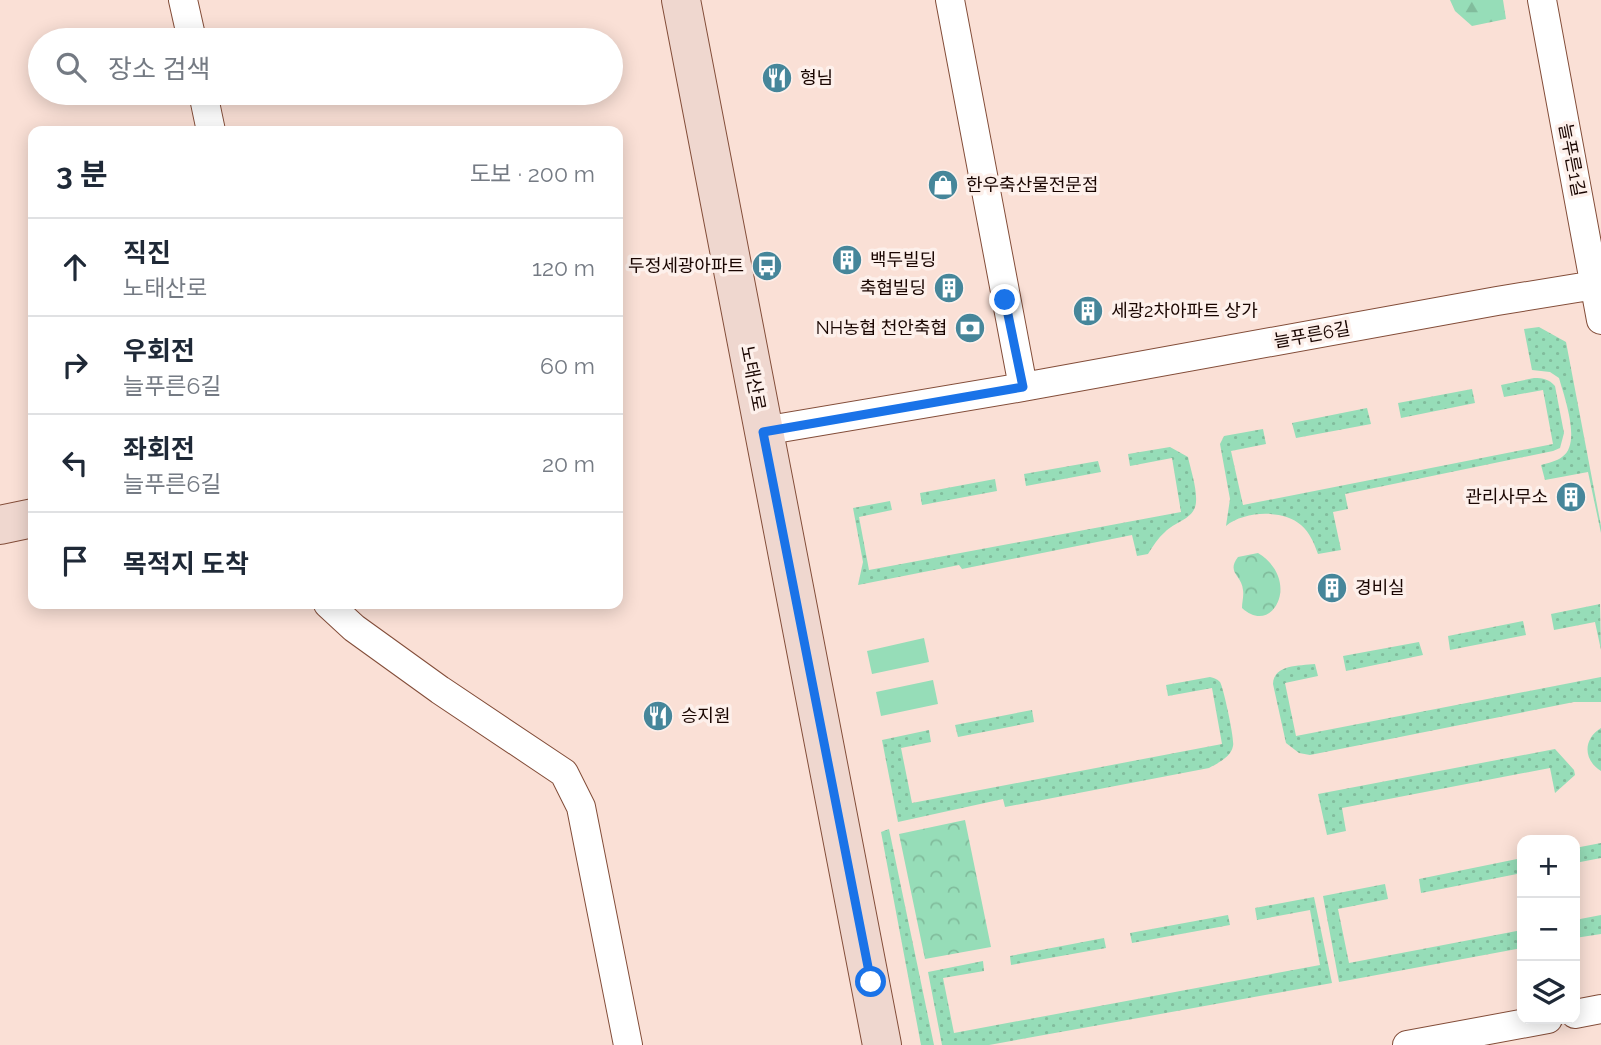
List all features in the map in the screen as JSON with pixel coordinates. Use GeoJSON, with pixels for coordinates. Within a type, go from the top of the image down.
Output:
{"type":"FeatureCollection","features":[{"type":"Feature","properties":{"kind":"street"},"geometry":{"type":"LineString","coordinates":[[183,0],[189,28]]}},
{"type":"Feature","properties":{"kind":"street","name":"노태산로"},"geometry":{"type":"LineString","coordinates":[[681,0],[883,1045]]}},
{"type":"Feature","properties":{"kind":"street"},"geometry":{"type":"LineString","coordinates":[[950,0],[1023,387]]}},
{"type":"Feature","properties":{"kind":"street","name":"늘푸른1길"},"geometry":{"type":"LineString","coordinates":[[1542,0],[1598,284],[1601,320]]}},
{"type":"Feature","properties":{"kind":"street"},"geometry":{"type":"LineString","coordinates":[[206,105],[210,126]]}},
{"type":"Feature","properties":{"kind":"street","name":"늘푸른6길"},"geometry":{"type":"LineString","coordinates":[[763,432],[1598,284]]}},
{"type":"Feature","properties":{"kind":"street"},"geometry":{"type":"LineString","coordinates":[[0,524],[28,520]]}},
{"type":"Feature","properties":{"kind":"street"},"geometry":{"type":"LineString","coordinates":[[333,609],[354,628],[429,682],[564,773],[581,807],[628,1045]]}},
{"type":"Feature","properties":{"kind":"street"},"geometry":{"type":"LineString","coordinates":[[1580,1013],[1601,1009]]}},
{"type":"Feature","properties":{"kind":"street"},"geometry":{"type":"LineString","coordinates":[[1408,1045],[1521,1024]]}},
{"type":"Feature","properties":{"kind":"green space"},"geometry":{"type":"Polygon","coordinates":[[[1450,0],[1503,0],[1506,19],[1472,26],[1455,11],[1450,0]]]}},
{"type":"Feature","properties":{"kind":"green space"},"geometry":{"type":"Polygon","coordinates":[[[1539,327],[1566,342],[1601,533],[1588,472],[1545,480],[1541,465],[1560,458],[1568,451],[1571,431],[1559,378],[1550,372],[1532,370],[1524,329],[1539,327]]]}},
{"type":"Feature","properties":{"kind":"green space"},"geometry":{"type":"Polygon","coordinates":[[[1534,378],[1546,379],[1555,386],[1564,433],[1560,448],[1345,494],[1348,509],[1333,512],[1341,550],[1318,554],[1304,528],[1284,516],[1253,515],[1226,526],[1230,499],[1220,444],[1224,436],[1263,429],[1266,444],[1231,451],[1243,505],[1553,444],[1543,390],[1504,397],[1501,385],[1534,378]]]}},
{"type":"Feature","properties":{"kind":"green space"},"geometry":{"type":"Polygon","coordinates":[[[1472,389],[1475,403],[1401,418],[1398,403],[1472,389]]]}},
{"type":"Feature","properties":{"kind":"green space"},"geometry":{"type":"Polygon","coordinates":[[[1367,408],[1371,424],[1296,438],[1292,423],[1367,408]]]}},
{"type":"Feature","properties":{"kind":"green space"},"geometry":{"type":"Polygon","coordinates":[[[1170,447],[1188,457],[1196,491],[1195,508],[1189,516],[1162,534],[1148,554],[1137,556],[1132,535],[962,569],[959,565],[858,585],[863,562],[853,508],[890,501],[892,510],[859,517],[869,570],[1181,512],[1172,458],[1130,466],[1128,454],[1170,447]]]}},
{"type":"Feature","properties":{"kind":"green space"},"geometry":{"type":"Polygon","coordinates":[[[1098,461],[1101,472],[1026,486],[1024,474],[1098,461]]]}},
{"type":"Feature","properties":{"kind":"green space"},"geometry":{"type":"Polygon","coordinates":[[[995,479],[997,491],[922,505],[920,493],[995,479]]]}},
{"type":"Feature","properties":{"kind":"green space"},"geometry":{"type":"Polygon","coordinates":[[[1258,553],[1271,564],[1278,577],[1280,590],[1278,602],[1264,615],[1253,615],[1242,608],[1242,585],[1234,571],[1238,557],[1258,553]]]}},
{"type":"Feature","properties":{"kind":"green space"},"geometry":{"type":"Polygon","coordinates":[[[1600,604],[1601,650],[1595,622],[1554,630],[1551,614],[1600,604]]]}},
{"type":"Feature","properties":{"kind":"green space"},"geometry":{"type":"Polygon","coordinates":[[[1523,621],[1526,635],[1450,650],[1448,636],[1523,621]]]}},
{"type":"Feature","properties":{"kind":"green space"},"geometry":{"type":"Polygon","coordinates":[[[924,638],[929,662],[872,674],[867,651],[924,638]]]}},
{"type":"Feature","properties":{"kind":"green space"},"geometry":{"type":"Polygon","coordinates":[[[1419,642],[1423,655],[1346,671],[1343,656],[1419,642]]]}},
{"type":"Feature","properties":{"kind":"green space"},"geometry":{"type":"Polygon","coordinates":[[[1315,664],[1318,676],[1285,683],[1296,736],[1601,677],[1601,702],[1574,702],[1310,755],[1299,753],[1286,743],[1273,684],[1274,677],[1283,669],[1315,664]]]}},
{"type":"Feature","properties":{"kind":"green space"},"geometry":{"type":"Polygon","coordinates":[[[1210,677],[1218,680],[1222,686],[1233,746],[1227,756],[1209,768],[1005,807],[1003,799],[898,822],[882,740],[929,730],[931,742],[901,748],[912,803],[1222,744],[1212,688],[1168,696],[1166,685],[1210,677]]]}},
{"type":"Feature","properties":{"kind":"green space"},"geometry":{"type":"Polygon","coordinates":[[[933,680],[938,704],[881,716],[876,692],[933,680]]]}},
{"type":"Feature","properties":{"kind":"green space"},"geometry":{"type":"Polygon","coordinates":[[[1032,710],[1034,722],[958,737],[955,725],[1032,710]]]}},
{"type":"Feature","properties":{"kind":"green space"},"geometry":{"type":"Polygon","coordinates":[[[1601,728],[1601,771],[1588,755],[1588,744],[1601,728]]]}},
{"type":"Feature","properties":{"kind":"green space"},"geometry":{"type":"Polygon","coordinates":[[[1555,749],[1574,770],[1575,775],[1555,793],[1550,768],[1342,808],[1346,831],[1327,835],[1318,794],[1555,749]]]}},
{"type":"Feature","properties":{"kind":"green space"},"geometry":{"type":"Polygon","coordinates":[[[965,820],[991,947],[925,959],[899,834],[965,820]]]}},
{"type":"Feature","properties":{"kind":"green space"},"geometry":{"type":"Polygon","coordinates":[[[889,829],[934,1045],[921,1045],[881,832],[889,829]]]}},
{"type":"Feature","properties":{"kind":"green space"},"geometry":{"type":"Polygon","coordinates":[[[1601,843],[1601,858],[1580,862],[1580,847],[1601,843]]]}},
{"type":"Feature","properties":{"kind":"green space"},"geometry":{"type":"Polygon","coordinates":[[[1517,859],[1517,874],[1421,893],[1419,879],[1517,859]]]}},
{"type":"Feature","properties":{"kind":"green space"},"geometry":{"type":"Polygon","coordinates":[[[1385,884],[1388,899],[1338,909],[1349,963],[1517,931],[1517,949],[1339,982],[1323,896],[1385,884]]]}},
{"type":"Feature","properties":{"kind":"green space"},"geometry":{"type":"Polygon","coordinates":[[[1314,897],[1332,983],[989,1045],[942,1045],[928,972],[983,961],[984,971],[943,978],[954,1033],[1320,965],[1310,910],[1257,920],[1255,908],[1314,897]]]}},
{"type":"Feature","properties":{"kind":"green space"},"geometry":{"type":"Polygon","coordinates":[[[1228,915],[1230,925],[1132,943],[1130,933],[1228,915]]]}},
{"type":"Feature","properties":{"kind":"green space"},"geometry":{"type":"Polygon","coordinates":[[[1601,915],[1601,934],[1580,937],[1580,919],[1601,915]]]}},
{"type":"Feature","properties":{"kind":"green space"},"geometry":{"type":"Polygon","coordinates":[[[1104,938],[1106,948],[1011,965],[1010,956],[1104,938]]]}},
{"type":"Feature","properties":{"kind":"place","name":"형님"},"geometry":{"type":"Point","coordinates":[777,78]}},
{"type":"Feature","properties":{"kind":"place","name":"한우축산물전문점"},"geometry":{"type":"Point","coordinates":[943,185]}},
{"type":"Feature","properties":{"kind":"place","name":"백두빌딩"},"geometry":{"type":"Point","coordinates":[847,260]}},
{"type":"Feature","properties":{"kind":"place","name":"두정세광아파트"},"geometry":{"type":"Point","coordinates":[767,266]}},
{"type":"Feature","properties":{"kind":"place","name":"축협빌딩"},"geometry":{"type":"Point","coordinates":[949,288]}},
{"type":"Feature","properties":{"kind":"place","name":"세광2차아파트 상가"},"geometry":{"type":"Point","coordinates":[1088,311]}},
{"type":"Feature","properties":{"kind":"place","name":"NH농협 천안축협"},"geometry":{"type":"Point","coordinates":[970,328]}},
{"type":"Feature","properties":{"kind":"place","name":"관리사무소"},"geometry":{"type":"Point","coordinates":[1571,497]}},
{"type":"Feature","properties":{"kind":"place","name":"경비실"},"geometry":{"type":"Point","coordinates":[1332,588]}},
{"type":"Feature","properties":{"kind":"place","name":"승지원"},"geometry":{"type":"Point","coordinates":[658,716]}},
{"type":"Feature","properties":{"kind":"route"},"geometry":{"type":"LineString","coordinates":[[871,982],[763,432],[1023,387],[1005,300]]}}]}
